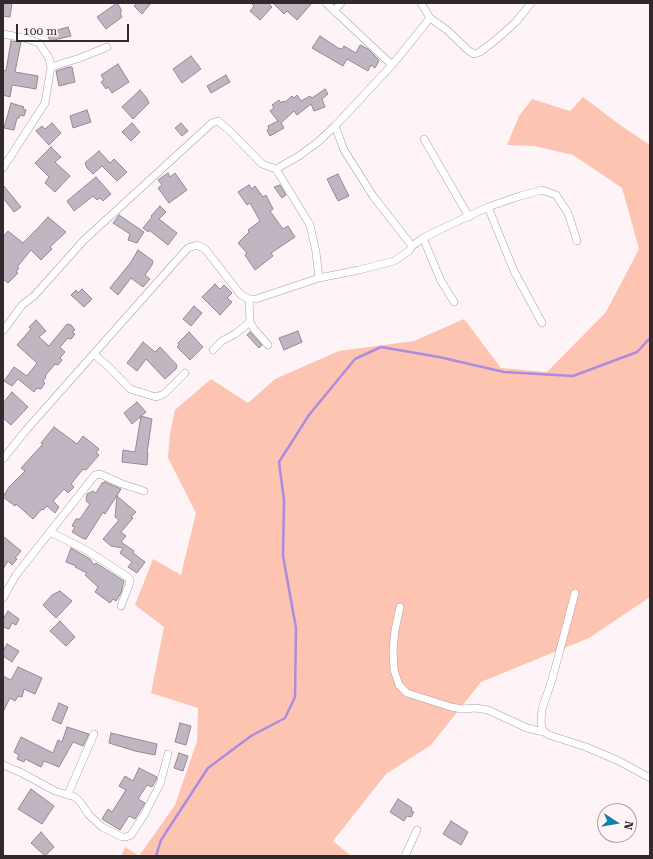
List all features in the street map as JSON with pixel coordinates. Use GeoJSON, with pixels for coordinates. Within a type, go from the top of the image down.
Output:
{"type":"FeatureCollection","features":[{"type":"Feature","properties":{"kind":"street"},"geometry":{"type":"LineString","coordinates":[[326,3],[392,64]]}},
{"type":"Feature","properties":{"kind":"street"},"geometry":{"type":"LineString","coordinates":[[334,11],[341,3]]}},
{"type":"Feature","properties":{"kind":"street"},"geometry":{"type":"LineString","coordinates":[[421,3],[430,18],[447,30],[474,54],[480,52],[516,22],[531,3]]}},
{"type":"Feature","properties":{"kind":"street"},"geometry":{"type":"LineString","coordinates":[[276,169],[299,156],[318,142],[335,126],[392,64],[430,18]]}},
{"type":"Feature","properties":{"kind":"street"},"geometry":{"type":"LineString","coordinates":[[3,34],[24,38],[39,43],[49,58],[52,67],[45,103],[3,168]]}},
{"type":"Feature","properties":{"kind":"street"},"geometry":{"type":"LineString","coordinates":[[52,67],[107,47]]}},
{"type":"Feature","properties":{"kind":"street"},"geometry":{"type":"LineString","coordinates":[[3,330],[22,305],[34,296],[84,240],[212,123],[218,121],[230,131],[262,164],[276,169],[310,225],[316,252],[319,278]]}},
{"type":"Feature","properties":{"kind":"street"},"geometry":{"type":"LineString","coordinates":[[335,126],[344,150],[373,196],[412,246]]}},
{"type":"Feature","properties":{"kind":"street"},"geometry":{"type":"LineString","coordinates":[[424,139],[469,217]]}},
{"type":"Feature","properties":{"kind":"street"},"geometry":{"type":"LineString","coordinates":[[3,459],[27,429],[188,248],[197,245],[204,249],[241,294],[249,299],[256,299],[319,278],[360,270],[394,261],[409,251],[412,246],[423,238],[488,207],[542,190],[556,195],[568,213],[578,241]]}},
{"type":"Feature","properties":{"kind":"street"},"geometry":{"type":"LineString","coordinates":[[488,207],[514,271],[542,323]]}},
{"type":"Feature","properties":{"kind":"street"},"geometry":{"type":"LineString","coordinates":[[423,238],[441,281],[454,302]]}},
{"type":"Feature","properties":{"kind":"street"},"geometry":{"type":"LineString","coordinates":[[249,299],[250,322],[268,346]]}},
{"type":"Feature","properties":{"kind":"street"},"geometry":{"type":"LineString","coordinates":[[213,350],[222,341],[235,334],[250,322]]}},
{"type":"Feature","properties":{"kind":"street"},"geometry":{"type":"LineString","coordinates":[[94,354],[130,389],[156,397],[164,394],[185,373]]}},
{"type":"Feature","properties":{"kind":"street"},"geometry":{"type":"LineString","coordinates":[[3,598],[16,575],[95,475],[100,474],[122,484],[144,491]]}},
{"type":"Feature","properties":{"kind":"street"},"geometry":{"type":"LineString","coordinates":[[50,532],[86,550],[128,577],[130,580],[129,585],[121,606]]}},
{"type":"Feature","properties":{"kind":"street"},"geometry":{"type":"LineString","coordinates":[[544,732],[540,722],[542,709],[552,680],[575,593]]}},
{"type":"Feature","properties":{"kind":"street"},"geometry":{"type":"LineString","coordinates":[[400,607],[392,650],[394,670],[399,685],[407,693],[451,707],[488,710],[527,728],[586,746],[619,761],[650,778]]}},
{"type":"Feature","properties":{"kind":"street"},"geometry":{"type":"LineString","coordinates":[[68,794],[94,734]]}},
{"type":"Feature","properties":{"kind":"street"},"geometry":{"type":"LineString","coordinates":[[3,765],[22,773],[55,791],[75,797],[89,815],[102,827],[122,837],[126,837],[131,835],[151,803],[160,784],[168,754]]}},
{"type":"Feature","properties":{"kind":"street"},"geometry":{"type":"LineString","coordinates":[[406,856],[417,830]]}},
{"type":"Feature","properties":{"kind":"shaded area"},"geometry":{"type":"Polygon","coordinates":[[[583,97],[620,125],[650,145],[650,597],[589,638],[481,682],[431,745],[386,774],[333,841],[351,856],[139,856],[175,805],[197,741],[198,708],[151,693],[164,627],[135,605],[153,559],[181,575],[196,513],[168,458],[170,433],[175,410],[211,379],[248,403],[275,379],[339,351],[414,341],[464,319],[501,368],[547,372],[606,312],[639,249],[622,188],[573,155],[534,146],[507,145],[519,116],[532,99],[570,111],[583,97]]]}},
{"type":"Feature","properties":{"kind":"shaded area"},"geometry":{"type":"Polygon","coordinates":[[[125,847],[139,856],[121,856],[125,847]]]}},
{"type":"Feature","properties":{"kind":"building"},"geometry":{"type":"Polygon","coordinates":[[[3,3],[12,3],[10,17],[3,16],[3,3]]]}},
{"type":"Feature","properties":{"kind":"building"},"geometry":{"type":"Polygon","coordinates":[[[117,3],[121,9],[120,13],[122,17],[106,29],[97,17],[117,3]]]}},
{"type":"Feature","properties":{"kind":"building"},"geometry":{"type":"Polygon","coordinates":[[[137,3],[151,3],[142,14],[134,6],[137,3]]]}},
{"type":"Feature","properties":{"kind":"building"},"geometry":{"type":"Polygon","coordinates":[[[251,3],[268,3],[272,7],[260,20],[250,11],[254,6],[251,3]]]}},
{"type":"Feature","properties":{"kind":"building"},"geometry":{"type":"Polygon","coordinates":[[[273,3],[312,3],[297,20],[287,11],[284,14],[273,3]]]}},
{"type":"Feature","properties":{"kind":"building"},"geometry":{"type":"Polygon","coordinates":[[[68,27],[71,36],[50,41],[47,33],[68,27]]]}},
{"type":"Feature","properties":{"kind":"building"},"geometry":{"type":"Polygon","coordinates":[[[320,36],[338,48],[342,49],[344,46],[356,53],[360,45],[368,49],[379,61],[375,68],[371,65],[368,71],[347,59],[343,66],[312,48],[320,36]]]}},
{"type":"Feature","properties":{"kind":"building"},"geometry":{"type":"Polygon","coordinates":[[[11,41],[21,42],[15,72],[38,76],[36,89],[12,85],[10,97],[3,95],[3,70],[6,71],[11,41]]]}},
{"type":"Feature","properties":{"kind":"building"},"geometry":{"type":"Polygon","coordinates":[[[191,56],[201,69],[182,83],[173,69],[191,56]]]}},
{"type":"Feature","properties":{"kind":"building"},"geometry":{"type":"Polygon","coordinates":[[[118,64],[129,82],[112,93],[108,87],[106,89],[101,82],[104,80],[101,75],[118,64]]]}},
{"type":"Feature","properties":{"kind":"building"},"geometry":{"type":"Polygon","coordinates":[[[72,67],[75,82],[59,86],[56,71],[72,67]]]}},
{"type":"Feature","properties":{"kind":"building"},"geometry":{"type":"Polygon","coordinates":[[[226,75],[230,82],[211,93],[207,86],[226,75]]]}},
{"type":"Feature","properties":{"kind":"building"},"geometry":{"type":"Polygon","coordinates":[[[325,89],[328,94],[322,99],[325,107],[314,111],[311,104],[297,115],[294,111],[281,123],[284,128],[270,136],[267,130],[269,129],[268,126],[278,121],[270,111],[274,108],[272,105],[279,100],[281,103],[283,101],[285,102],[292,96],[294,98],[297,95],[301,101],[310,96],[312,98],[325,89]]]}},
{"type":"Feature","properties":{"kind":"building"},"geometry":{"type":"Polygon","coordinates":[[[140,90],[149,103],[133,119],[122,107],[140,90]]]}},
{"type":"Feature","properties":{"kind":"building"},"geometry":{"type":"Polygon","coordinates":[[[11,103],[24,107],[23,109],[26,110],[24,116],[20,115],[19,118],[17,118],[14,130],[4,128],[11,103]]]}},
{"type":"Feature","properties":{"kind":"building"},"geometry":{"type":"Polygon","coordinates":[[[87,110],[91,122],[73,128],[70,116],[87,110]]]}},
{"type":"Feature","properties":{"kind":"building"},"geometry":{"type":"Polygon","coordinates":[[[52,123],[61,133],[49,145],[36,131],[42,126],[45,129],[52,123]]]}},
{"type":"Feature","properties":{"kind":"building"},"geometry":{"type":"Polygon","coordinates":[[[132,123],[140,132],[131,141],[122,132],[132,123]]]}},
{"type":"Feature","properties":{"kind":"building"},"geometry":{"type":"Polygon","coordinates":[[[181,123],[188,131],[182,136],[175,128],[181,123]]]}},
{"type":"Feature","properties":{"kind":"building"},"geometry":{"type":"Polygon","coordinates":[[[51,147],[61,157],[55,162],[70,176],[55,192],[45,183],[49,177],[35,163],[51,147]]]}},
{"type":"Feature","properties":{"kind":"building"},"geometry":{"type":"Polygon","coordinates":[[[99,151],[110,163],[114,159],[127,172],[117,181],[102,166],[93,174],[87,168],[85,163],[99,151]]]}},
{"type":"Feature","properties":{"kind":"building"},"geometry":{"type":"Polygon","coordinates":[[[168,173],[170,177],[175,173],[187,190],[169,203],[158,188],[162,185],[158,180],[168,173]]]}},
{"type":"Feature","properties":{"kind":"building"},"geometry":{"type":"Polygon","coordinates":[[[338,174],[349,196],[338,201],[327,179],[338,174]]]}},
{"type":"Feature","properties":{"kind":"building"},"geometry":{"type":"Polygon","coordinates":[[[96,177],[111,194],[103,201],[100,198],[97,200],[93,196],[74,211],[67,201],[96,177]]]}},
{"type":"Feature","properties":{"kind":"building"},"geometry":{"type":"Polygon","coordinates":[[[3,185],[21,207],[14,212],[3,198],[3,185]]]}},
{"type":"Feature","properties":{"kind":"building"},"geometry":{"type":"Polygon","coordinates":[[[249,185],[252,189],[255,186],[263,197],[266,195],[273,209],[270,211],[283,229],[288,226],[295,237],[271,253],[273,256],[255,270],[245,255],[247,253],[238,243],[249,232],[248,230],[260,221],[250,203],[247,205],[238,192],[249,185]]]}},
{"type":"Feature","properties":{"kind":"building"},"geometry":{"type":"Polygon","coordinates":[[[280,185],[286,195],[282,198],[274,187],[280,185]]]}},
{"type":"Feature","properties":{"kind":"building"},"geometry":{"type":"Polygon","coordinates":[[[160,206],[166,212],[159,219],[177,233],[168,245],[149,230],[148,232],[143,228],[160,206]]]}},
{"type":"Feature","properties":{"kind":"building"},"geometry":{"type":"Polygon","coordinates":[[[119,215],[144,232],[137,243],[128,240],[130,234],[113,223],[119,215]]]}},
{"type":"Feature","properties":{"kind":"building"},"geometry":{"type":"Polygon","coordinates":[[[48,217],[66,232],[50,247],[52,249],[41,260],[31,250],[17,267],[19,268],[16,272],[18,273],[8,283],[3,279],[3,237],[8,231],[23,243],[48,217]]]}},
{"type":"Feature","properties":{"kind":"building"},"geometry":{"type":"Polygon","coordinates":[[[138,250],[153,261],[145,275],[150,279],[143,287],[131,278],[118,295],[110,288],[131,262],[138,250]]]}},
{"type":"Feature","properties":{"kind":"building"},"geometry":{"type":"Polygon","coordinates":[[[215,284],[220,289],[224,285],[232,293],[227,298],[232,302],[220,315],[202,297],[215,284]]]}},
{"type":"Feature","properties":{"kind":"building"},"geometry":{"type":"Polygon","coordinates":[[[82,289],[92,299],[84,307],[71,295],[76,290],[78,293],[82,289]]]}},
{"type":"Feature","properties":{"kind":"building"},"geometry":{"type":"Polygon","coordinates":[[[194,306],[202,313],[191,326],[183,319],[194,306]]]}},
{"type":"Feature","properties":{"kind":"building"},"geometry":{"type":"Polygon","coordinates":[[[36,320],[46,331],[39,337],[49,346],[67,324],[71,325],[75,330],[72,332],[75,334],[71,339],[68,338],[60,347],[65,352],[60,358],[62,360],[58,365],[55,364],[45,376],[46,377],[43,381],[45,383],[41,389],[37,388],[34,392],[18,379],[12,386],[4,381],[14,367],[27,376],[37,363],[17,345],[31,329],[29,327],[36,320]]]}},
{"type":"Feature","properties":{"kind":"building"},"geometry":{"type":"Polygon","coordinates":[[[298,331],[302,342],[284,350],[279,338],[298,331]]]}},
{"type":"Feature","properties":{"kind":"building"},"geometry":{"type":"Polygon","coordinates":[[[189,332],[203,347],[190,360],[177,347],[179,345],[178,343],[189,332]]]}},
{"type":"Feature","properties":{"kind":"building"},"geometry":{"type":"Polygon","coordinates":[[[250,332],[262,345],[259,348],[247,335],[250,332]]]}},
{"type":"Feature","properties":{"kind":"building"},"geometry":{"type":"Polygon","coordinates":[[[143,342],[155,352],[160,347],[177,365],[176,369],[165,379],[146,359],[137,371],[127,363],[143,342]]]}},
{"type":"Feature","properties":{"kind":"building"},"geometry":{"type":"Polygon","coordinates":[[[12,392],[28,407],[11,425],[3,418],[3,403],[12,392]]]}},
{"type":"Feature","properties":{"kind":"building"},"geometry":{"type":"Polygon","coordinates":[[[137,402],[146,412],[132,424],[124,413],[137,402]]]}},
{"type":"Feature","properties":{"kind":"building"},"geometry":{"type":"Polygon","coordinates":[[[141,416],[152,419],[147,453],[147,465],[122,462],[123,450],[135,452],[141,416]]]}},
{"type":"Feature","properties":{"kind":"building"},"geometry":{"type":"Polygon","coordinates":[[[54,427],[77,444],[83,436],[99,449],[96,453],[99,455],[86,470],[83,469],[71,484],[74,487],[68,493],[64,489],[53,501],[59,507],[55,513],[47,506],[43,510],[42,509],[33,519],[16,504],[15,506],[3,497],[9,487],[25,471],[21,468],[43,444],[41,443],[54,427]]]}},
{"type":"Feature","properties":{"kind":"building"},"geometry":{"type":"Polygon","coordinates":[[[105,482],[121,489],[105,514],[103,512],[86,539],[84,539],[72,532],[75,527],[72,526],[76,519],[80,519],[90,504],[86,501],[87,494],[93,491],[96,493],[102,483],[105,482]]]}},
{"type":"Feature","properties":{"kind":"building"},"geometry":{"type":"Polygon","coordinates":[[[117,496],[136,512],[121,532],[126,536],[121,542],[134,551],[133,553],[145,562],[137,573],[128,567],[132,562],[120,553],[123,548],[111,546],[103,539],[119,520],[115,517],[117,496]]]}},
{"type":"Feature","properties":{"kind":"building"},"geometry":{"type":"Polygon","coordinates":[[[3,536],[21,551],[15,558],[17,559],[12,565],[8,561],[3,569],[3,536]]]}},
{"type":"Feature","properties":{"kind":"building"},"geometry":{"type":"Polygon","coordinates":[[[71,548],[90,559],[94,565],[96,563],[124,581],[121,593],[116,601],[113,599],[110,603],[95,592],[98,587],[85,575],[87,573],[66,562],[71,548]]]}},
{"type":"Feature","properties":{"kind":"building"},"geometry":{"type":"Polygon","coordinates":[[[60,591],[72,601],[56,618],[43,605],[52,595],[60,591]]]}},
{"type":"Feature","properties":{"kind":"building"},"geometry":{"type":"Polygon","coordinates":[[[8,611],[19,619],[16,625],[12,623],[9,629],[3,627],[3,619],[8,611]]]}},
{"type":"Feature","properties":{"kind":"building"},"geometry":{"type":"Polygon","coordinates":[[[60,621],[75,637],[66,646],[50,631],[60,621]]]}},
{"type":"Feature","properties":{"kind":"building"},"geometry":{"type":"Polygon","coordinates":[[[7,644],[19,651],[12,662],[3,656],[3,651],[7,644]]]}},
{"type":"Feature","properties":{"kind":"building"},"geometry":{"type":"Polygon","coordinates":[[[18,667],[42,678],[35,694],[24,689],[22,697],[18,696],[15,701],[10,698],[3,712],[3,676],[11,680],[18,667]]]}},
{"type":"Feature","properties":{"kind":"building"},"geometry":{"type":"Polygon","coordinates":[[[59,703],[68,707],[61,724],[52,720],[59,703]]]}},
{"type":"Feature","properties":{"kind":"building"},"geometry":{"type":"Polygon","coordinates":[[[180,723],[191,726],[186,745],[175,742],[180,723]]]}},
{"type":"Feature","properties":{"kind":"building"},"geometry":{"type":"Polygon","coordinates":[[[67,727],[89,734],[83,746],[73,742],[59,767],[44,761],[41,767],[25,759],[24,762],[17,759],[19,755],[14,752],[21,737],[53,753],[58,740],[62,742],[67,727]]]}},
{"type":"Feature","properties":{"kind":"building"},"geometry":{"type":"Polygon","coordinates":[[[111,733],[157,744],[155,755],[109,743],[111,733]]]}},
{"type":"Feature","properties":{"kind":"building"},"geometry":{"type":"Polygon","coordinates":[[[179,753],[188,756],[183,771],[174,768],[179,753]]]}},
{"type":"Feature","properties":{"kind":"building"},"geometry":{"type":"Polygon","coordinates":[[[139,768],[157,777],[152,787],[147,785],[138,799],[145,803],[135,819],[129,816],[120,830],[102,819],[108,809],[112,812],[126,790],[119,786],[125,776],[133,781],[139,768]]]}},
{"type":"Feature","properties":{"kind":"building"},"geometry":{"type":"Polygon","coordinates":[[[31,789],[54,806],[42,824],[18,809],[31,789]]]}},
{"type":"Feature","properties":{"kind":"building"},"geometry":{"type":"Polygon","coordinates":[[[398,799],[412,808],[411,811],[414,812],[411,817],[407,816],[404,821],[390,812],[398,799]]]}},
{"type":"Feature","properties":{"kind":"building"},"geometry":{"type":"Polygon","coordinates":[[[451,821],[468,832],[461,845],[443,834],[451,821]]]}},
{"type":"Feature","properties":{"kind":"building"},"geometry":{"type":"Polygon","coordinates":[[[41,832],[54,847],[45,856],[31,843],[41,832]]]}},
{"type":"Feature","properties":{"kind":"waterway"},"geometry":{"type":"LineString","coordinates":[[156,856],[161,840],[208,768],[251,736],[285,718],[295,697],[296,628],[283,556],[284,500],[279,462],[309,415],[355,359],[381,347],[439,357],[504,372],[573,376],[637,352],[650,338]]}}]}
